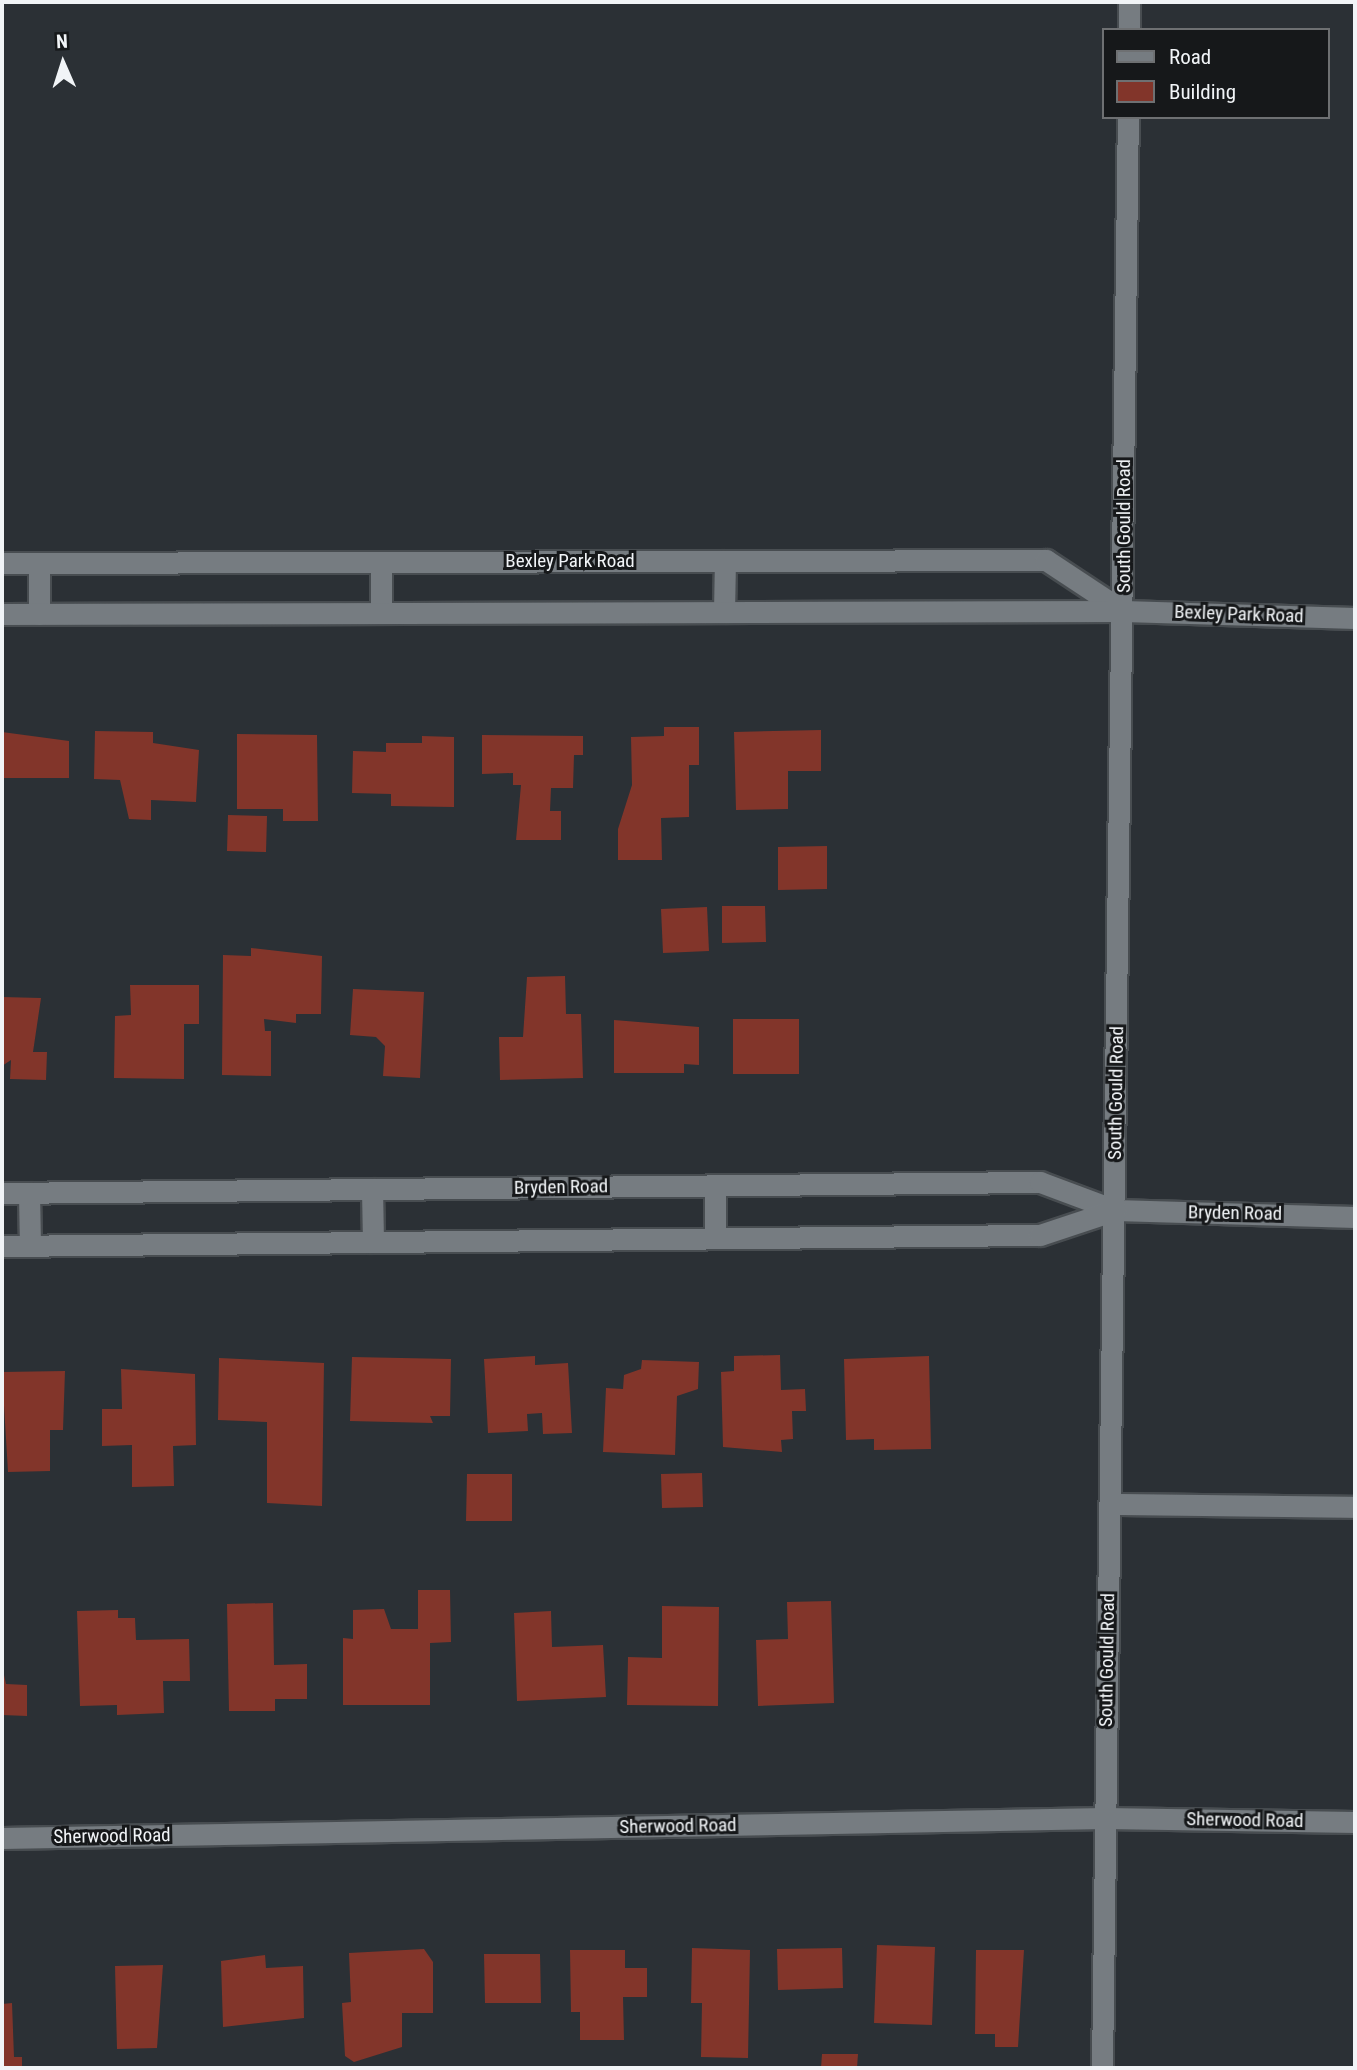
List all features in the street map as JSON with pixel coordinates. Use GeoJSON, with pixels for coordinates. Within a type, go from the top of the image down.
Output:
{"type":"FeatureCollection","features":[{"type":"Feature","properties":{"kind":"street"},"geometry":{"type":"LineString","coordinates":[[1129,2],[1129,28]]}},
{"type":"Feature","properties":{"kind":"street","name":"South Gould Road"},"geometry":{"type":"LineString","coordinates":[[1102,2068],[1124,611],[1128,119]]}},
{"type":"Feature","properties":{"kind":"street","name":"Bexley Park Road"},"geometry":{"type":"LineString","coordinates":[[2,563],[1046,560],[1124,611]]}},
{"type":"Feature","properties":{"kind":"street"},"geometry":{"type":"LineString","coordinates":[[724,561],[724,612]]}},
{"type":"Feature","properties":{"kind":"street"},"geometry":{"type":"LineString","coordinates":[[381,562],[381,613]]}},
{"type":"Feature","properties":{"kind":"street"},"geometry":{"type":"LineString","coordinates":[[39,563],[39,614]]}},
{"type":"Feature","properties":{"kind":"street","name":"Bexley Park Road"},"geometry":{"type":"LineString","coordinates":[[2,614],[1124,611],[1355,618]]}},
{"type":"Feature","properties":{"kind":"street","name":"Bryden Road"},"geometry":{"type":"LineString","coordinates":[[2,1193],[1040,1182],[1115,1210],[1355,1217]]}},
{"type":"Feature","properties":{"kind":"street"},"geometry":{"type":"LineString","coordinates":[[715,1185],[715,1238]]}},
{"type":"Feature","properties":{"kind":"street"},"geometry":{"type":"LineString","coordinates":[[372,1189],[373,1242]]}},
{"type":"Feature","properties":{"kind":"street"},"geometry":{"type":"LineString","coordinates":[[29,1193],[30,1245]]}},
{"type":"Feature","properties":{"kind":"street","name":"Bryden Road"},"geometry":{"type":"LineString","coordinates":[[2,1246],[1040,1235],[1115,1210]]}},
{"type":"Feature","properties":{"kind":"street"},"geometry":{"type":"LineString","coordinates":[[1110,1504],[1355,1507]]}},
{"type":"Feature","properties":{"kind":"street","name":"Sherwood Road"},"geometry":{"type":"LineString","coordinates":[[2,1838],[1104,1818],[1355,1822]]}},
{"type":"Feature","properties":{"kind":"building"},"geometry":{"type":"Polygon","coordinates":[[[664,727],[699,727],[699,765],[689,765],[689,817],[661,818],[662,860],[618,860],[618,829],[632,785],[631,737],[664,736],[664,727]]]}},
{"type":"Feature","properties":{"kind":"building"},"geometry":{"type":"Polygon","coordinates":[[[821,730],[821,771],[788,771],[788,809],[736,810],[734,732],[821,730]]]}},
{"type":"Feature","properties":{"kind":"building"},"geometry":{"type":"Polygon","coordinates":[[[95,731],[153,732],[153,743],[199,750],[196,802],[151,800],[151,820],[129,819],[120,780],[94,779],[95,731]]]}},
{"type":"Feature","properties":{"kind":"building"},"geometry":{"type":"Polygon","coordinates":[[[2,732],[69,741],[69,778],[2,778],[2,732]]]}},
{"type":"Feature","properties":{"kind":"building"},"geometry":{"type":"Polygon","coordinates":[[[237,734],[317,735],[318,821],[283,821],[283,809],[237,809],[237,734]]]}},
{"type":"Feature","properties":{"kind":"building"},"geometry":{"type":"Polygon","coordinates":[[[482,735],[583,736],[583,755],[574,755],[573,788],[551,788],[550,811],[561,811],[561,840],[516,840],[521,785],[513,785],[513,773],[482,774],[482,735]]]}},
{"type":"Feature","properties":{"kind":"building"},"geometry":{"type":"Polygon","coordinates":[[[422,736],[454,737],[454,807],[391,806],[391,794],[352,793],[353,751],[386,752],[386,743],[422,743],[422,736]]]}},
{"type":"Feature","properties":{"kind":"building"},"geometry":{"type":"Polygon","coordinates":[[[228,815],[267,816],[266,852],[227,851],[228,815]]]}},
{"type":"Feature","properties":{"kind":"building"},"geometry":{"type":"Polygon","coordinates":[[[827,846],[827,889],[778,890],[778,847],[827,846]]]}},
{"type":"Feature","properties":{"kind":"building"},"geometry":{"type":"Polygon","coordinates":[[[722,906],[765,906],[766,942],[722,943],[722,906]]]}},
{"type":"Feature","properties":{"kind":"building"},"geometry":{"type":"Polygon","coordinates":[[[707,907],[709,951],[663,953],[661,909],[707,907]]]}},
{"type":"Feature","properties":{"kind":"building"},"geometry":{"type":"Polygon","coordinates":[[[251,948],[322,956],[321,1014],[296,1014],[296,1023],[264,1019],[265,1031],[271,1031],[271,1076],[222,1075],[223,955],[251,956],[251,948]]]}},
{"type":"Feature","properties":{"kind":"building"},"geometry":{"type":"Polygon","coordinates":[[[565,976],[566,1014],[581,1014],[583,1078],[500,1080],[499,1037],[523,1037],[527,977],[565,976]]]}},
{"type":"Feature","properties":{"kind":"building"},"geometry":{"type":"Polygon","coordinates":[[[130,985],[199,985],[199,1024],[184,1024],[184,1079],[114,1078],[115,1016],[131,1015],[130,985]]]}},
{"type":"Feature","properties":{"kind":"building"},"geometry":{"type":"Polygon","coordinates":[[[353,989],[424,992],[420,1078],[383,1076],[385,1046],[376,1037],[350,1035],[353,989]]]}},
{"type":"Feature","properties":{"kind":"building"},"geometry":{"type":"Polygon","coordinates":[[[2,997],[41,998],[33,1052],[47,1052],[46,1080],[10,1079],[11,1060],[2,1066],[2,997]]]}},
{"type":"Feature","properties":{"kind":"building"},"geometry":{"type":"Polygon","coordinates":[[[733,1019],[799,1019],[799,1074],[733,1074],[733,1019]]]}},
{"type":"Feature","properties":{"kind":"building"},"geometry":{"type":"Polygon","coordinates":[[[614,1020],[699,1027],[699,1065],[684,1064],[684,1073],[614,1073],[614,1020]]]}},
{"type":"Feature","properties":{"kind":"building"},"geometry":{"type":"Polygon","coordinates":[[[780,1355],[781,1390],[805,1389],[806,1411],[792,1411],[793,1439],[781,1440],[782,1452],[723,1447],[721,1372],[734,1371],[734,1356],[780,1355]]]}},
{"type":"Feature","properties":{"kind":"building"},"geometry":{"type":"Polygon","coordinates":[[[535,1356],[535,1365],[568,1363],[572,1433],[543,1434],[542,1413],[527,1414],[528,1431],[488,1433],[484,1359],[535,1356]]]}},
{"type":"Feature","properties":{"kind":"building"},"geometry":{"type":"Polygon","coordinates":[[[929,1356],[931,1449],[874,1450],[874,1439],[846,1440],[844,1359],[929,1356]]]}},
{"type":"Feature","properties":{"kind":"building"},"geometry":{"type":"Polygon","coordinates":[[[352,1357],[451,1359],[450,1416],[430,1416],[433,1423],[350,1421],[352,1357]]]}},
{"type":"Feature","properties":{"kind":"building"},"geometry":{"type":"Polygon","coordinates":[[[219,1358],[324,1363],[322,1506],[267,1503],[267,1422],[218,1420],[219,1358]]]}},
{"type":"Feature","properties":{"kind":"building"},"geometry":{"type":"Polygon","coordinates":[[[642,1360],[699,1362],[698,1389],[677,1396],[675,1455],[603,1452],[606,1388],[623,1389],[624,1375],[641,1369],[642,1360]]]}},
{"type":"Feature","properties":{"kind":"building"},"geometry":{"type":"Polygon","coordinates":[[[121,1369],[195,1374],[196,1445],[173,1446],[174,1486],[132,1487],[132,1445],[102,1446],[102,1409],[122,1409],[121,1369]]]}},
{"type":"Feature","properties":{"kind":"building"},"geometry":{"type":"Polygon","coordinates":[[[65,1371],[63,1430],[50,1430],[50,1471],[8,1472],[2,1372],[65,1371]]]}},
{"type":"Feature","properties":{"kind":"building"},"geometry":{"type":"Polygon","coordinates":[[[702,1473],[703,1507],[662,1508],[661,1474],[702,1473]]]}},
{"type":"Feature","properties":{"kind":"building"},"geometry":{"type":"Polygon","coordinates":[[[467,1474],[512,1474],[512,1521],[466,1521],[467,1474]]]}},
{"type":"Feature","properties":{"kind":"building"},"geometry":{"type":"Polygon","coordinates":[[[418,1590],[450,1590],[451,1642],[430,1643],[430,1705],[343,1705],[343,1638],[353,1639],[353,1610],[384,1609],[391,1629],[418,1629],[418,1590]]]}},
{"type":"Feature","properties":{"kind":"building"},"geometry":{"type":"Polygon","coordinates":[[[831,1601],[834,1703],[758,1706],[756,1640],[788,1639],[787,1602],[831,1601]]]}},
{"type":"Feature","properties":{"kind":"building"},"geometry":{"type":"Polygon","coordinates":[[[273,1603],[274,1665],[307,1664],[307,1699],[275,1699],[275,1711],[229,1711],[227,1604],[273,1603]]]}},
{"type":"Feature","properties":{"kind":"building"},"geometry":{"type":"Polygon","coordinates":[[[662,1606],[719,1607],[718,1706],[627,1705],[628,1657],[662,1658],[662,1606]]]}},
{"type":"Feature","properties":{"kind":"building"},"geometry":{"type":"Polygon","coordinates":[[[118,1610],[118,1618],[135,1618],[136,1640],[189,1639],[190,1681],[163,1681],[164,1713],[117,1715],[117,1705],[80,1706],[77,1611],[118,1610]]]}},
{"type":"Feature","properties":{"kind":"building"},"geometry":{"type":"Polygon","coordinates":[[[551,1611],[552,1647],[603,1645],[606,1697],[517,1701],[514,1613],[551,1611]]]}},
{"type":"Feature","properties":{"kind":"building"},"geometry":{"type":"Polygon","coordinates":[[[2,1666],[6,1684],[27,1685],[27,1716],[2,1715],[2,1666]]]}},
{"type":"Feature","properties":{"kind":"building"},"geometry":{"type":"Polygon","coordinates":[[[877,1945],[935,1947],[932,2025],[874,2023],[877,1945]]]}},
{"type":"Feature","properties":{"kind":"building"},"geometry":{"type":"Polygon","coordinates":[[[692,1948],[750,1950],[748,2058],[701,2057],[702,2003],[691,2003],[692,1948]]]}},
{"type":"Feature","properties":{"kind":"building"},"geometry":{"type":"Polygon","coordinates":[[[842,1948],[843,1988],[778,1990],[777,1949],[842,1948]]]}},
{"type":"Feature","properties":{"kind":"building"},"geometry":{"type":"Polygon","coordinates":[[[424,1949],[433,1962],[433,2013],[402,2013],[402,2047],[354,2062],[345,2056],[342,2003],[351,2002],[349,1953],[424,1949]]]}},
{"type":"Feature","properties":{"kind":"building"},"geometry":{"type":"Polygon","coordinates":[[[570,1950],[625,1950],[625,1968],[647,1968],[647,1997],[623,1997],[624,2040],[580,2040],[580,2012],[571,2012],[570,1950]]]}},
{"type":"Feature","properties":{"kind":"building"},"geometry":{"type":"Polygon","coordinates":[[[976,1950],[1024,1950],[1018,2047],[995,2047],[995,2034],[975,2034],[976,1950]]]}},
{"type":"Feature","properties":{"kind":"building"},"geometry":{"type":"Polygon","coordinates":[[[484,1954],[540,1954],[541,2003],[485,2003],[484,1954]]]}},
{"type":"Feature","properties":{"kind":"building"},"geometry":{"type":"Polygon","coordinates":[[[265,1955],[266,1968],[303,1966],[304,2018],[223,2027],[221,1961],[265,1955]]]}},
{"type":"Feature","properties":{"kind":"building"},"geometry":{"type":"Polygon","coordinates":[[[163,1965],[157,2048],[117,2049],[115,1966],[163,1965]]]}},
{"type":"Feature","properties":{"kind":"building"},"geometry":{"type":"Polygon","coordinates":[[[12,2003],[14,2057],[22,2057],[22,2068],[2,2068],[2,2004],[12,2003]]]}},
{"type":"Feature","properties":{"kind":"building"},"geometry":{"type":"Polygon","coordinates":[[[822,2054],[858,2054],[857,2068],[821,2068],[822,2054]]]}}]}
